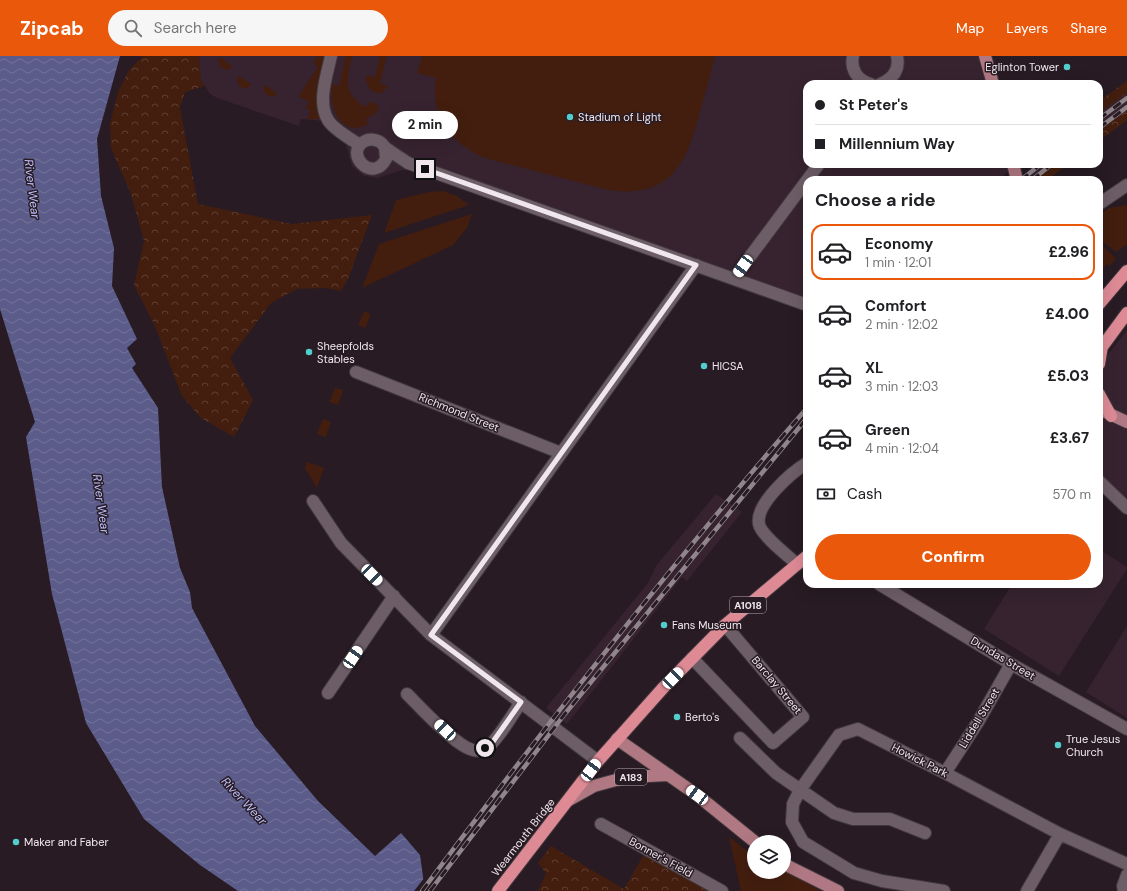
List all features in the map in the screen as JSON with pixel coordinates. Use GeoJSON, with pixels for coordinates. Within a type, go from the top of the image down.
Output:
{"type":"FeatureCollection","features":[{"type":"Feature","properties":{"kind":"highway"},"geometry":{"type":"LineString","coordinates":[[1103,299],[1127,271]]}},
{"type":"Feature","properties":{"kind":"highway"},"geometry":{"type":"LineString","coordinates":[[1103,341],[1123,318]]}},
{"type":"Feature","properties":{"kind":"highway"},"geometry":{"type":"LineString","coordinates":[[1103,401],[1111,416]]}},
{"type":"Feature","properties":{"kind":"highway","name":"A1018"},"geometry":{"type":"LineString","coordinates":[[569,800],[598,761],[617,739],[692,658],[725,625],[803,559]]}},
{"type":"Feature","properties":{"kind":"highway","name":"Wearmouth Bridge"},"geometry":{"type":"LineString","coordinates":[[500,889],[569,800]]}},
{"type":"Feature","properties":{"kind":"main road"},"geometry":{"type":"LineString","coordinates":[[985,56],[993,80]]}},
{"type":"Feature","properties":{"kind":"main road"},"geometry":{"type":"LineString","coordinates":[[1103,411],[1127,422]]}},
{"type":"Feature","properties":{"kind":"main road","name":"A183"},"geometry":{"type":"LineString","coordinates":[[617,739],[669,775],[747,836]]}},
{"type":"Feature","properties":{"kind":"main road","name":"A183"},"geometry":{"type":"LineString","coordinates":[[569,800],[594,786],[627,777],[669,775]]}},
{"type":"Feature","properties":{"kind":"main road"},"geometry":{"type":"LineString","coordinates":[[791,868],[838,891]]}},
{"type":"Feature","properties":{"kind":"street"},"geometry":{"type":"LineString","coordinates":[[331,56],[323,90],[323,102],[328,121],[348,138],[360,145]]}},
{"type":"Feature","properties":{"kind":"street"},"geometry":{"type":"LineString","coordinates":[[888,80],[895,73],[898,67],[897,56]]}},
{"type":"Feature","properties":{"kind":"street"},"geometry":{"type":"LineString","coordinates":[[852,57],[855,73],[859,80]]}},
{"type":"Feature","properties":{"kind":"street"},"geometry":{"type":"LineString","coordinates":[[408,163],[384,163],[372,169],[363,166],[358,159],[357,154],[360,145],[372,139],[380,142],[385,148],[408,163],[803,304]]}},
{"type":"Feature","properties":{"kind":"street"},"geometry":{"type":"LineString","coordinates":[[384,163],[387,156],[385,148]]}},
{"type":"Feature","properties":{"kind":"street"},"geometry":{"type":"LineString","coordinates":[[734,278],[803,184]]}},
{"type":"Feature","properties":{"kind":"street"},"geometry":{"type":"LineString","coordinates":[[1103,201],[1127,185]]}},
{"type":"Feature","properties":{"kind":"street"},"geometry":{"type":"LineString","coordinates":[[431,635],[696,265]]}},
{"type":"Feature","properties":{"kind":"street","name":"Richmond Street"},"geometry":{"type":"LineString","coordinates":[[356,372],[561,453]]}},
{"type":"Feature","properties":{"kind":"street"},"geometry":{"type":"LineString","coordinates":[[797,564],[764,532],[759,525],[759,518],[762,509],[783,482],[791,473],[803,466]]}},
{"type":"Feature","properties":{"kind":"street"},"geometry":{"type":"LineString","coordinates":[[1103,484],[1127,508]]}},
{"type":"Feature","properties":{"kind":"street"},"geometry":{"type":"LineString","coordinates":[[313,501],[341,543],[431,635],[598,761]]}},
{"type":"Feature","properties":{"kind":"street","name":"Dundas Street"},"geometry":{"type":"LineString","coordinates":[[886,588],[1011,664],[1127,729]]}},
{"type":"Feature","properties":{"kind":"street"},"geometry":{"type":"LineString","coordinates":[[328,693],[394,596]]}},
{"type":"Feature","properties":{"kind":"street","name":"Barclay Street"},"geometry":{"type":"LineString","coordinates":[[692,658],[773,743],[803,717],[725,625]]}},
{"type":"Feature","properties":{"kind":"street","name":"Liddell Street"},"geometry":{"type":"LineString","coordinates":[[945,772],[978,722],[1011,664]]}},
{"type":"Feature","properties":{"kind":"street"},"geometry":{"type":"LineString","coordinates":[[407,694],[454,739],[469,749],[477,751],[492,743],[521,702]]}},
{"type":"Feature","properties":{"kind":"street","name":"Howick Park"},"geometry":{"type":"LineString","coordinates":[[944,891],[882,880],[854,873],[803,842],[792,822],[793,804],[800,790],[839,735],[858,729],[945,772],[1060,834],[1127,864]]}},
{"type":"Feature","properties":{"kind":"street"},"geometry":{"type":"LineString","coordinates":[[740,738],[776,773],[834,813],[852,819],[890,819],[925,833]]}},
{"type":"Feature","properties":{"kind":"street","name":"Bonner's Field"},"geometry":{"type":"LineString","coordinates":[[601,824],[722,891]]}},
{"type":"Feature","properties":{"kind":"street"},"geometry":{"type":"LineString","coordinates":[[1027,891],[1060,834]]}},
{"type":"Feature","properties":{"kind":"street"},"geometry":{"type":"LineString","coordinates":[[1124,891],[1123,886],[1127,875]]}},
{"type":"Feature","properties":{"kind":"shaded area"},"geometry":{"type":"Polygon","coordinates":[[[199,56],[979,56],[986,80],[803,80],[803,168],[1009,168],[1009,170],[1003,176],[803,176],[803,309],[723,279],[412,169],[402,170],[378,178],[364,176],[352,166],[345,142],[324,121],[301,119],[299,126],[217,98],[210,94],[201,80],[199,56]]]}},
{"type":"Feature","properties":{"kind":"shaded area"},"geometry":{"type":"Polygon","coordinates":[[[1127,81],[1127,120],[1103,138],[1103,98],[1127,81]]]}},
{"type":"Feature","properties":{"kind":"shaded area"},"geometry":{"type":"Polygon","coordinates":[[[1030,168],[1063,168],[1052,176],[1033,176],[1030,168]]]}},
{"type":"Feature","properties":{"kind":"shaded area"},"geometry":{"type":"Polygon","coordinates":[[[1127,330],[1127,500],[1103,477],[1103,359],[1127,330]]]}},
{"type":"Feature","properties":{"kind":"shaded area"},"geometry":{"type":"Polygon","coordinates":[[[716,494],[742,512],[687,581],[682,577],[567,724],[546,708],[648,583],[656,566],[716,494]]]}},
{"type":"Feature","properties":{"kind":"shaded area"},"geometry":{"type":"Polygon","coordinates":[[[1103,552],[1127,567],[1059,676],[984,629],[1010,588],[1103,588],[1103,552]]]}},
{"type":"Feature","properties":{"kind":"shaded area"},"geometry":{"type":"Polygon","coordinates":[[[1127,626],[1127,718],[1086,692],[1127,626]]]}},
{"type":"Feature","properties":{"kind":"green space"},"geometry":{"type":"Polygon","coordinates":[[[143,56],[199,56],[201,80],[205,86],[185,92],[180,108],[198,204],[292,224],[372,215],[348,279],[341,291],[325,288],[297,289],[271,303],[230,358],[253,400],[234,437],[201,418],[182,396],[154,324],[134,285],[144,241],[131,194],[111,148],[110,124],[118,92],[129,70],[143,56]]]}},
{"type":"Feature","properties":{"kind":"green space"},"geometry":{"type":"Polygon","coordinates":[[[318,56],[326,58],[324,119],[307,119],[311,111],[306,108],[309,101],[298,97],[318,67],[313,62],[318,56]]]}},
{"type":"Feature","properties":{"kind":"green space"},"geometry":{"type":"Polygon","coordinates":[[[346,56],[352,56],[348,85],[353,97],[366,107],[369,102],[375,103],[379,108],[377,112],[366,119],[368,124],[359,128],[350,127],[344,124],[338,118],[332,102],[332,84],[339,86],[346,56]]]}},
{"type":"Feature","properties":{"kind":"green space"},"geometry":{"type":"Polygon","coordinates":[[[380,56],[387,56],[380,83],[388,87],[380,94],[370,90],[366,81],[366,75],[375,77],[380,56]]]}},
{"type":"Feature","properties":{"kind":"green space","name":"Stadium of Light"},"geometry":{"type":"Polygon","coordinates":[[[422,56],[715,56],[695,131],[681,162],[672,174],[661,183],[647,189],[629,191],[608,190],[485,158],[462,145],[446,127],[440,116],[436,105],[436,78],[417,73],[422,56]]]}},
{"type":"Feature","properties":{"kind":"green space"},"geometry":{"type":"Polygon","coordinates":[[[220,57],[233,67],[227,70],[220,67],[218,61],[220,57]]]}},
{"type":"Feature","properties":{"kind":"green space"},"geometry":{"type":"Polygon","coordinates":[[[239,76],[252,85],[245,89],[239,86],[237,79],[239,76]]]}},
{"type":"Feature","properties":{"kind":"green space"},"geometry":{"type":"Polygon","coordinates":[[[1127,81],[1127,93],[1103,110],[1103,98],[1127,81]]]}},
{"type":"Feature","properties":{"kind":"green space"},"geometry":{"type":"Polygon","coordinates":[[[265,85],[278,94],[272,97],[267,95],[263,90],[265,85]]]}},
{"type":"Feature","properties":{"kind":"green space"},"geometry":{"type":"Polygon","coordinates":[[[1127,110],[1127,120],[1103,138],[1103,128],[1127,110]]]}},
{"type":"Feature","properties":{"kind":"green space"},"geometry":{"type":"Polygon","coordinates":[[[1050,168],[1063,168],[1052,176],[1039,176],[1050,168]]]}},
{"type":"Feature","properties":{"kind":"green space"},"geometry":{"type":"Polygon","coordinates":[[[443,191],[457,196],[469,205],[384,233],[396,200],[429,192],[443,191]]]}},
{"type":"Feature","properties":{"kind":"green space"},"geometry":{"type":"Polygon","coordinates":[[[1127,205],[1127,244],[1116,252],[1103,242],[1103,212],[1109,208],[1127,205]]]}},
{"type":"Feature","properties":{"kind":"green space"},"geometry":{"type":"Polygon","coordinates":[[[472,214],[467,228],[453,245],[362,288],[379,244],[472,214]]]}},
{"type":"Feature","properties":{"kind":"green space"},"geometry":{"type":"Polygon","coordinates":[[[1103,247],[1116,258],[1110,266],[1107,264],[1103,269],[1103,247]]]}},
{"type":"Feature","properties":{"kind":"green space"},"geometry":{"type":"Polygon","coordinates":[[[364,311],[371,314],[365,328],[358,325],[364,311]]]}},
{"type":"Feature","properties":{"kind":"green space"},"geometry":{"type":"Polygon","coordinates":[[[335,388],[343,390],[338,405],[329,402],[335,388]]]}},
{"type":"Feature","properties":{"kind":"green space"},"geometry":{"type":"Polygon","coordinates":[[[323,419],[331,422],[326,437],[317,434],[323,419]]]}},
{"type":"Feature","properties":{"kind":"green space"},"geometry":{"type":"Polygon","coordinates":[[[307,462],[324,468],[317,488],[305,468],[307,462]]]}},
{"type":"Feature","properties":{"kind":"green space"},"geometry":{"type":"Polygon","coordinates":[[[729,837],[747,851],[747,879],[791,879],[791,874],[820,891],[741,891],[729,837]]]}},
{"type":"Feature","properties":{"kind":"green space"},"geometry":{"type":"Polygon","coordinates":[[[551,846],[624,889],[647,849],[722,891],[538,891],[546,873],[538,863],[551,846]]]}},
{"type":"Feature","properties":{"kind":"water","name":"River Wear"},"geometry":{"type":"Polygon","coordinates":[[[0,56],[120,56],[97,139],[101,196],[114,248],[112,286],[137,339],[127,348],[136,364],[132,368],[158,408],[162,487],[180,568],[190,592],[192,608],[255,726],[318,801],[375,856],[401,833],[420,855],[425,891],[238,891],[200,865],[144,819],[86,723],[52,594],[26,437],[35,422],[0,309],[0,56]]]}},
{"type":"Feature","properties":{"kind":"pier"},"geometry":{"type":"Polygon","coordinates":[[[425,877],[427,891],[414,891],[425,877]]]}},
{"type":"Feature","properties":{"kind":"railway"},"geometry":{"type":"LineString","coordinates":[[1103,116],[1127,98]]}},
{"type":"Feature","properties":{"kind":"railway"},"geometry":{"type":"LineString","coordinates":[[1103,125],[1127,107]]}},
{"type":"Feature","properties":{"kind":"railway"},"geometry":{"type":"LineString","coordinates":[[1026,176],[1036,168]]}},
{"type":"Feature","properties":{"kind":"railway"},"geometry":{"type":"LineString","coordinates":[[1037,176],[1047,168]]}},
{"type":"Feature","properties":{"kind":"railway"},"geometry":{"type":"LineString","coordinates":[[422,891],[562,707],[658,585],[803,413]]}},
{"type":"Feature","properties":{"kind":"railway"},"geometry":{"type":"LineString","coordinates":[[430,891],[564,715],[803,423]]}},
{"type":"Feature","properties":{"kind":"place","name":"Eglinton Tower"},"geometry":{"type":"Point","coordinates":[1067,67]}},
{"type":"Feature","properties":{"kind":"place","name":"Stadium of Light"},"geometry":{"type":"Point","coordinates":[570,117]}},
{"type":"Feature","properties":{"kind":"place","name":"Sheepfolds Stables"},"geometry":{"type":"Point","coordinates":[309,352]}},
{"type":"Feature","properties":{"kind":"place","name":"HICSA"},"geometry":{"type":"Point","coordinates":[704,366]}},
{"type":"Feature","properties":{"kind":"place","name":"Fans Museum"},"geometry":{"type":"Point","coordinates":[664,625]}},
{"type":"Feature","properties":{"kind":"place","name":"Berto's"},"geometry":{"type":"Point","coordinates":[677,717]}},
{"type":"Feature","properties":{"kind":"place","name":"True Jesus Church"},"geometry":{"type":"Point","coordinates":[1058,745]}},
{"type":"Feature","properties":{"kind":"place","name":"Maker and Faber"},"geometry":{"type":"Point","coordinates":[16,842]}},
{"type":"Feature","properties":{"kind":"route"},"geometry":{"type":"LineString","coordinates":[[425,169],[696,265],[431,635],[521,702],[492,743],[485,748]]}}]}
